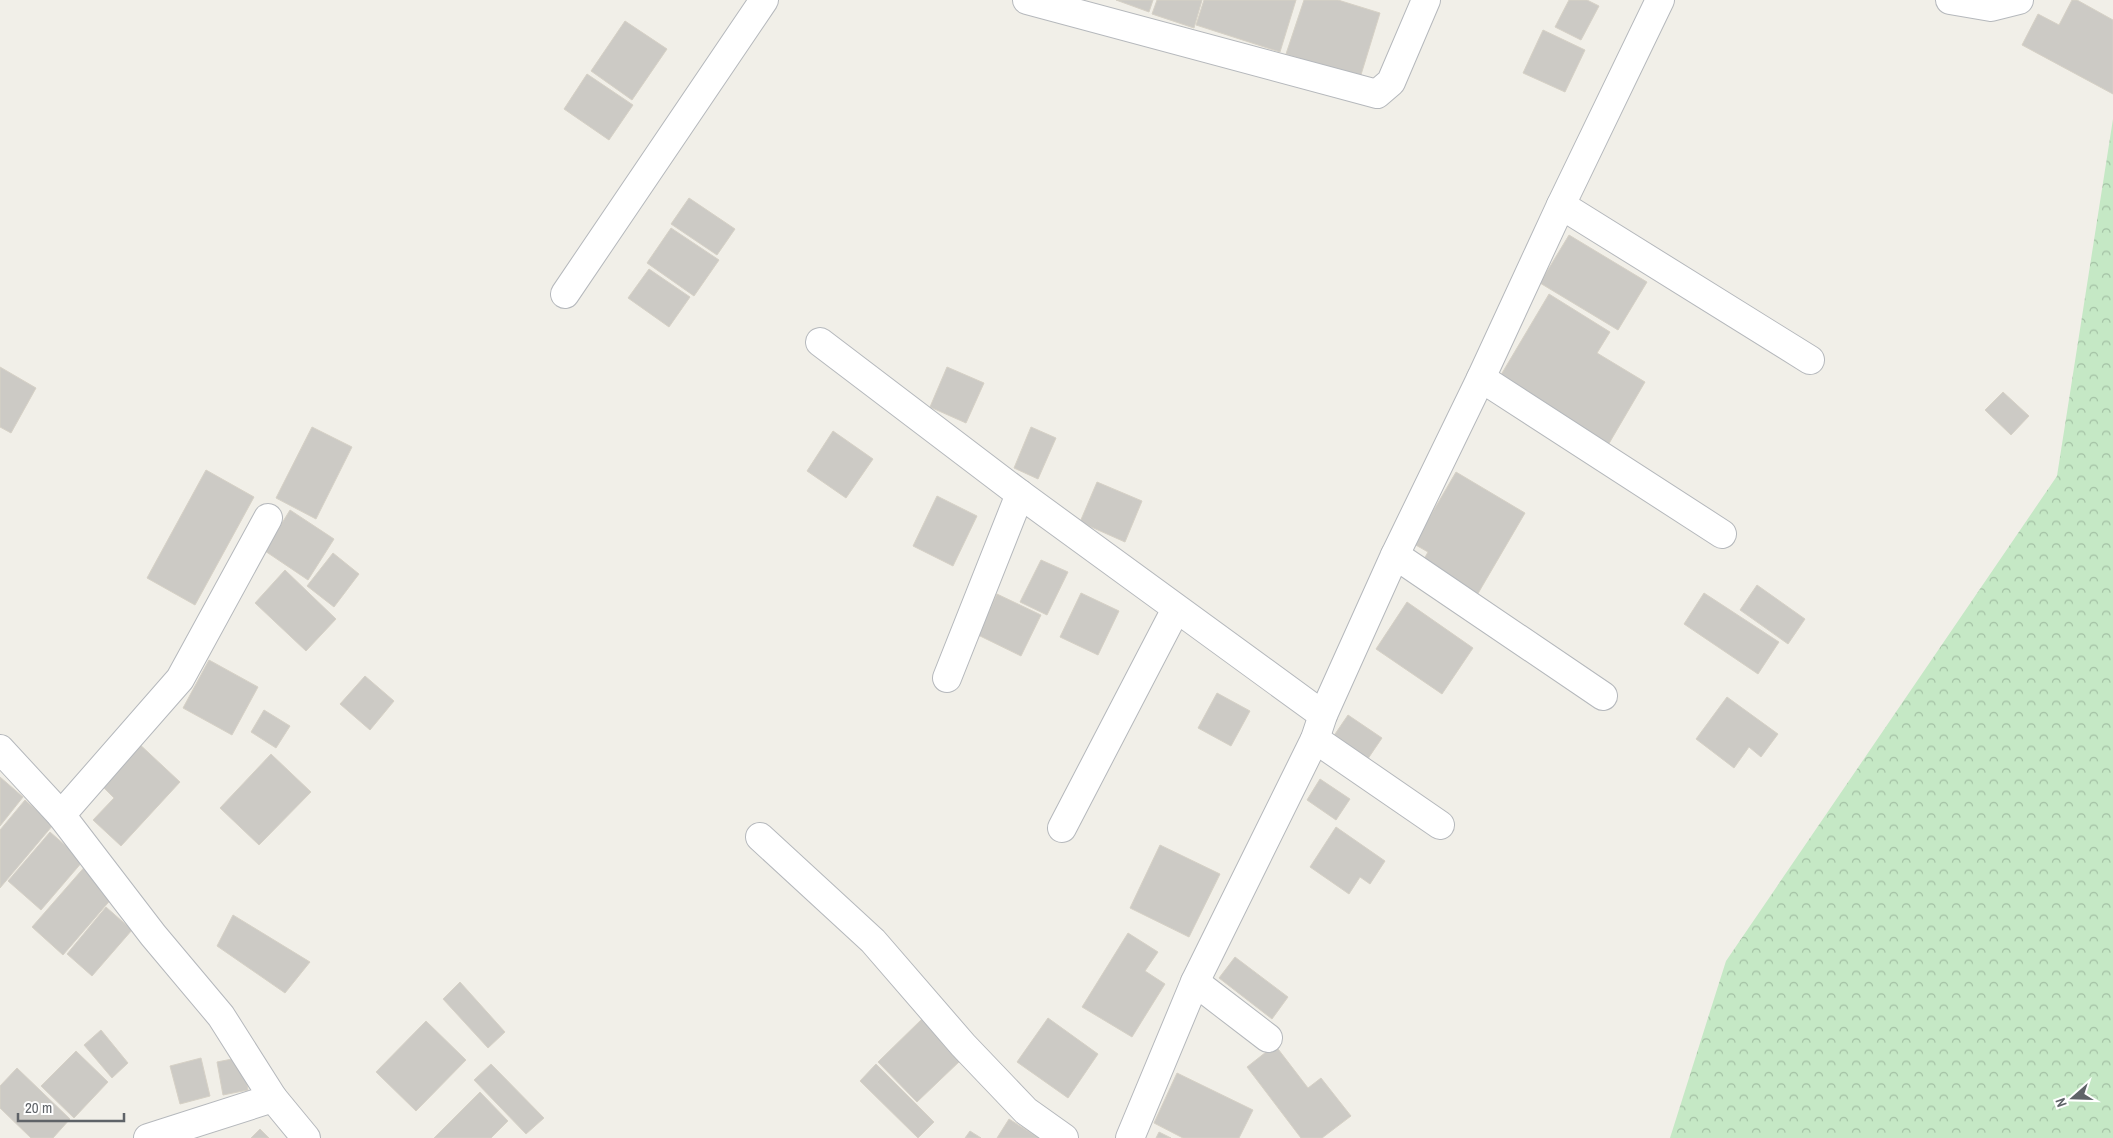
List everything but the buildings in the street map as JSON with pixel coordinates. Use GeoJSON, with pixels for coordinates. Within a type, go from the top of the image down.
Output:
{"type":"FeatureCollection","features":[{"type":"Feature","properties":{"kind":"street"},"geometry":{"type":"LineString","coordinates":[[565,294],[764,0]]}},
{"type":"Feature","properties":{"kind":"street"},"geometry":{"type":"LineString","coordinates":[[1027,0],[1377,94],[1391,82],[1426,0]]}},
{"type":"Feature","properties":{"kind":"street"},"geometry":{"type":"LineString","coordinates":[[1130,1138],[1195,982],[1319,727],[1395,555],[1660,0]]}},
{"type":"Feature","properties":{"kind":"street"},"geometry":{"type":"LineString","coordinates":[[1950,0],[1991,7],[2019,0]]}},
{"type":"Feature","properties":{"kind":"street"},"geometry":{"type":"LineString","coordinates":[[1561,205],[1810,360]]}},
{"type":"Feature","properties":{"kind":"street"},"geometry":{"type":"LineString","coordinates":[[820,342],[1020,494],[1176,609],[1440,825]]}},
{"type":"Feature","properties":{"kind":"street"},"geometry":{"type":"LineString","coordinates":[[1481,378],[1722,534]]}},
{"type":"Feature","properties":{"kind":"street"},"geometry":{"type":"LineString","coordinates":[[947,678],[1020,494]]}},
{"type":"Feature","properties":{"kind":"street"},"geometry":{"type":"LineString","coordinates":[[61,815],[180,679],[268,518]]}},
{"type":"Feature","properties":{"kind":"street"},"geometry":{"type":"LineString","coordinates":[[1395,555],[1603,696]]}},
{"type":"Feature","properties":{"kind":"street"},"geometry":{"type":"LineString","coordinates":[[1062,828],[1176,609]]}},
{"type":"Feature","properties":{"kind":"street"},"geometry":{"type":"LineString","coordinates":[[0,749],[61,815],[153,935],[221,1016],[273,1098],[306,1138]]}},
{"type":"Feature","properties":{"kind":"street"},"geometry":{"type":"LineString","coordinates":[[760,837],[873,940],[963,1044],[1026,1111],[1064,1138]]}},
{"type":"Feature","properties":{"kind":"street"},"geometry":{"type":"LineString","coordinates":[[1195,982],[1268,1038]]}},
{"type":"Feature","properties":{"kind":"street"},"geometry":{"type":"LineString","coordinates":[[148,1138],[273,1098]]}},
{"type":"Feature","properties":{"kind":"green space"},"geometry":{"type":"Polygon","coordinates":[[[2113,119],[2113,1138],[1670,1138],[1726,961],[2057,476],[2113,119]]]}}]}
